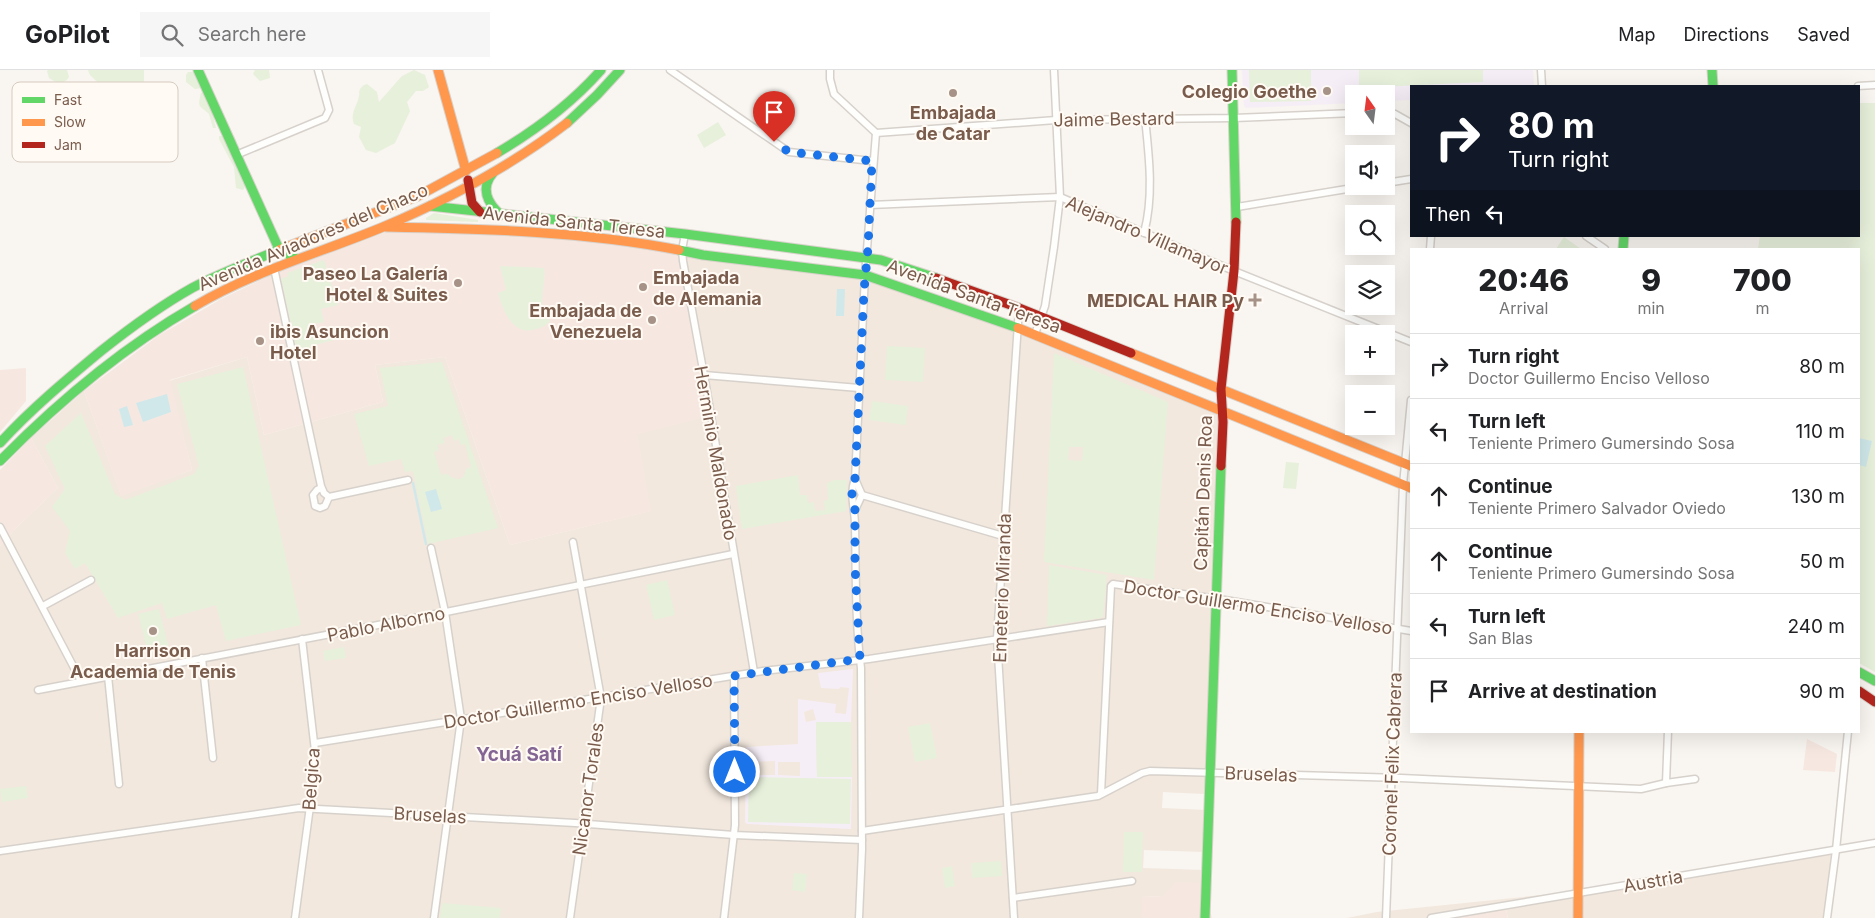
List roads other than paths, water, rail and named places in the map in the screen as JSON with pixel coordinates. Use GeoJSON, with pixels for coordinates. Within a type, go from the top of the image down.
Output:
{"type":"FeatureCollection","features":[{"type":"Feature","properties":{"kind":"main road"},"geometry":{"type":"LineString","coordinates":[[198,70],[279,249],[296,259]]}},
{"type":"Feature","properties":{"kind":"main road"},"geometry":{"type":"LineString","coordinates":[[438,70],[466,171],[472,203],[480,212]]}},
{"type":"Feature","properties":{"kind":"main road","name":"Avenida Aviadores del Chaco"},"geometry":{"type":"LineString","coordinates":[[0,443],[27,415],[78,370],[131,328],[180,296],[193,288],[279,249],[391,207],[466,171],[509,146],[564,107],[601,70]]}},
{"type":"Feature","properties":{"kind":"main road","name":"Avenida Aviadores del Chaco"},"geometry":{"type":"LineString","coordinates":[[0,462],[27,434],[73,392],[130,348],[193,306],[274,268],[430,206],[468,186],[526,152],[567,122],[594,99],[620,70]]}},
{"type":"Feature","properties":{"kind":"main road","name":"Capitán Denis Roa"},"geometry":{"type":"LineString","coordinates":[[1204,918],[1223,411],[1221,389],[1234,271],[1237,207],[1232,70]]}},
{"type":"Feature","properties":{"kind":"main road"},"geometry":{"type":"LineString","coordinates":[[1712,70],[1713,85]]}},
{"type":"Feature","properties":{"kind":"main road"},"geometry":{"type":"LineString","coordinates":[[498,169],[487,181],[485,191],[490,206],[501,215]]}},
{"type":"Feature","properties":{"kind":"main road","name":"Avenida Santa Teresa"},"geometry":{"type":"LineString","coordinates":[[391,207],[430,206],[685,234],[867,257],[934,277],[1018,308],[1408,464]]}},
{"type":"Feature","properties":{"kind":"main road","name":"Avenida Santa Teresa"},"geometry":{"type":"LineString","coordinates":[[380,227],[435,227],[559,234],[638,243],[703,255],[864,275],[1035,334],[1407,487]]}},
{"type":"Feature","properties":{"kind":"main road"},"geometry":{"type":"LineString","coordinates":[[130,348],[140,333],[170,313],[180,296]]}},
{"type":"Feature","properties":{"kind":"main road"},"geometry":{"type":"LineString","coordinates":[[1860,674],[1875,681]]}},
{"type":"Feature","properties":{"kind":"main road"},"geometry":{"type":"LineString","coordinates":[[1860,692],[1875,702]]}},
{"type":"Feature","properties":{"kind":"main road"},"geometry":{"type":"LineString","coordinates":[[1578,918],[1577,786],[1579,733]]}},
{"type":"Feature","properties":{"kind":"street"},"geometry":{"type":"LineString","coordinates":[[236,155],[325,118],[328,110],[318,70]]}},
{"type":"Feature","properties":{"kind":"street"},"geometry":{"type":"LineString","coordinates":[[670,70],[789,152],[872,161]]}},
{"type":"Feature","properties":{"kind":"street"},"geometry":{"type":"LineString","coordinates":[[830,70],[834,94],[876,133],[872,161],[867,257],[864,275],[855,479],[852,487],[852,500],[855,510],[855,566],[860,659],[862,840],[859,918]]}},
{"type":"Feature","properties":{"kind":"street"},"geometry":{"type":"LineString","coordinates":[[1035,334],[1045,306],[1060,197],[1054,70]]}},
{"type":"Feature","properties":{"kind":"street"},"geometry":{"type":"LineString","coordinates":[[1541,70],[1542,85]]}},
{"type":"Feature","properties":{"kind":"street"},"geometry":{"type":"LineString","coordinates":[[1860,86],[1875,85]]}},
{"type":"Feature","properties":{"kind":"street","name":"Jaime Bestard"},"geometry":{"type":"LineString","coordinates":[[876,133],[1056,120],[1234,118],[1345,113]]}},
{"type":"Feature","properties":{"kind":"street"},"geometry":{"type":"LineString","coordinates":[[1395,114],[1410,122]]}},
{"type":"Feature","properties":{"kind":"street"},"geometry":{"type":"LineString","coordinates":[[1144,233],[1148,217],[1150,192],[1145,118]]}},
{"type":"Feature","properties":{"kind":"street"},"geometry":{"type":"LineString","coordinates":[[1395,182],[1410,179]]}},
{"type":"Feature","properties":{"kind":"street"},"geometry":{"type":"LineString","coordinates":[[1237,207],[1345,189]]}},
{"type":"Feature","properties":{"kind":"street","name":"Alejandro Villamayor"},"geometry":{"type":"LineString","coordinates":[[870,205],[1060,197],[1234,271],[1410,342]]}},
{"type":"Feature","properties":{"kind":"street","name":"Herminio Maldonado"},"geometry":{"type":"LineString","coordinates":[[685,234],[682,250],[754,672]]}},
{"type":"Feature","properties":{"kind":"street"},"geometry":{"type":"LineString","coordinates":[[1587,237],[1604,248]]}},
{"type":"Feature","properties":{"kind":"street"},"geometry":{"type":"LineString","coordinates":[[274,268],[321,488],[329,497]]}},
{"type":"Feature","properties":{"kind":"street","name":"Emeterio Miranda"},"geometry":{"type":"LineString","coordinates":[[1014,918],[997,638],[1018,308]]}},
{"type":"Feature","properties":{"kind":"street"},"geometry":{"type":"LineString","coordinates":[[704,375],[859,388]]}},
{"type":"Feature","properties":{"kind":"street","name":"Coronel Felix Cabrera"},"geometry":{"type":"LineString","coordinates":[[1386,918],[1398,629],[1410,421]]}},
{"type":"Feature","properties":{"kind":"street"},"geometry":{"type":"LineString","coordinates":[[855,479],[862,495],[855,510]]}},
{"type":"Feature","properties":{"kind":"street"},"geometry":{"type":"LineString","coordinates":[[329,497],[408,480]]}},
{"type":"Feature","properties":{"kind":"street"},"geometry":{"type":"LineString","coordinates":[[321,488],[313,495],[315,506],[320,508],[325,506],[329,497]]}},
{"type":"Feature","properties":{"kind":"street"},"geometry":{"type":"LineString","coordinates":[[862,495],[1003,536]]}},
{"type":"Feature","properties":{"kind":"street"},"geometry":{"type":"LineString","coordinates":[[0,527],[81,681]]}},
{"type":"Feature","properties":{"kind":"street","name":"Nicanor Torales"},"geometry":{"type":"LineString","coordinates":[[570,918],[601,698],[573,542]]}},
{"type":"Feature","properties":{"kind":"street"},"geometry":{"type":"LineString","coordinates":[[431,548],[445,612],[461,719],[434,918]]}},
{"type":"Feature","properties":{"kind":"street","name":"Pablo Alborno"},"geometry":{"type":"LineString","coordinates":[[38,690],[445,612],[733,554]]}},
{"type":"Feature","properties":{"kind":"street"},"geometry":{"type":"LineString","coordinates":[[43,606],[91,580]]}},
{"type":"Feature","properties":{"kind":"street","name":"Doctor Guillermo Enciso Velloso"},"geometry":{"type":"LineString","coordinates":[[1101,794],[1111,586],[1113,584],[1410,631]]}},
{"type":"Feature","properties":{"kind":"street","name":"Doctor Guillermo Enciso Velloso"},"geometry":{"type":"LineString","coordinates":[[315,743],[754,672],[860,659],[1109,622]]}},
{"type":"Feature","properties":{"kind":"street","name":"Belgica"},"geometry":{"type":"LineString","coordinates":[[295,918],[310,808],[315,743],[302,639]]}},
{"type":"Feature","properties":{"kind":"street"},"geometry":{"type":"LineString","coordinates":[[202,658],[213,758]]}},
{"type":"Feature","properties":{"kind":"street"},"geometry":{"type":"LineString","coordinates":[[108,676],[119,784]]}},
{"type":"Feature","properties":{"kind":"street"},"geometry":{"type":"LineString","coordinates":[[724,918],[734,835],[734,676]]}},
{"type":"Feature","properties":{"kind":"street"},"geometry":{"type":"LineString","coordinates":[[1666,783],[1668,733]]}},
{"type":"Feature","properties":{"kind":"street"},"geometry":{"type":"LineString","coordinates":[[1827,918],[1848,733]]}},
{"type":"Feature","properties":{"kind":"street","name":"Bruselas"},"geometry":{"type":"LineString","coordinates":[[862,831],[1101,794],[1142,773],[1150,771],[1392,778],[1641,789],[1694,779]]}},
{"type":"Feature","properties":{"kind":"street","name":"Bruselas"},"geometry":{"type":"LineString","coordinates":[[0,851],[299,808],[583,824],[734,835],[862,840]]}},
{"type":"Feature","properties":{"kind":"street","name":"Austria"},"geometry":{"type":"LineString","coordinates":[[1431,918],[1875,844]]}},
{"type":"Feature","properties":{"kind":"street"},"geometry":{"type":"LineString","coordinates":[[1013,898],[1132,881]]}},
{"type":"Feature","properties":{"kind":"water"},"geometry":{"type":"Polygon","coordinates":[[[837,289],[845,289],[844,316],[836,316],[837,289]]]}},
{"type":"Feature","properties":{"kind":"water"},"geometry":{"type":"Polygon","coordinates":[[[167,394],[171,412],[143,422],[136,403],[167,394]]]}},
{"type":"Feature","properties":{"kind":"water"},"geometry":{"type":"Polygon","coordinates":[[[127,406],[133,425],[124,427],[119,409],[127,406]]]}},
{"type":"Feature","properties":{"kind":"water"},"geometry":{"type":"Polygon","coordinates":[[[1860,438],[1872,441],[1866,467],[1860,465],[1860,438]]]}},
{"type":"Feature","properties":{"kind":"water"},"geometry":{"type":"Polygon","coordinates":[[[436,489],[442,509],[431,512],[425,492],[436,489]]]}},
{"type":"Feature","properties":{"kind":"waterway"},"geometry":{"type":"LineString","coordinates":[[413,483],[426,544]]}},
{"type":"Feature","properties":{"kind":"place","name":"Colegio Goethe"},"geometry":{"type":"Point","coordinates":[1327,91]}},
{"type":"Feature","properties":{"kind":"place","name":"Embajada de Catar"},"geometry":{"type":"Point","coordinates":[953,93]}},
{"type":"Feature","properties":{"kind":"place","name":"Paseo La Galería Hotel & Suites"},"geometry":{"type":"Point","coordinates":[458,283]}},
{"type":"Feature","properties":{"kind":"place","name":"Embajada de Alemania"},"geometry":{"type":"Point","coordinates":[643,287]}},
{"type":"Feature","properties":{"kind":"place","name":"MEDICAL HAIR Py"},"geometry":{"type":"Point","coordinates":[1255,300]}},
{"type":"Feature","properties":{"kind":"place","name":"Embajada de Venezuela"},"geometry":{"type":"Point","coordinates":[652,320]}},
{"type":"Feature","properties":{"kind":"place","name":"ibis Asuncion Hotel"},"geometry":{"type":"Point","coordinates":[260,341]}},
{"type":"Feature","properties":{"kind":"place","name":"Harrison Academia de Tenis"},"geometry":{"type":"Point","coordinates":[153,631]}},
{"type":"Feature","properties":{"kind":"district","name":"Ycuá Satí"},"geometry":{"type":"Point","coordinates":[519,754]}}]}
